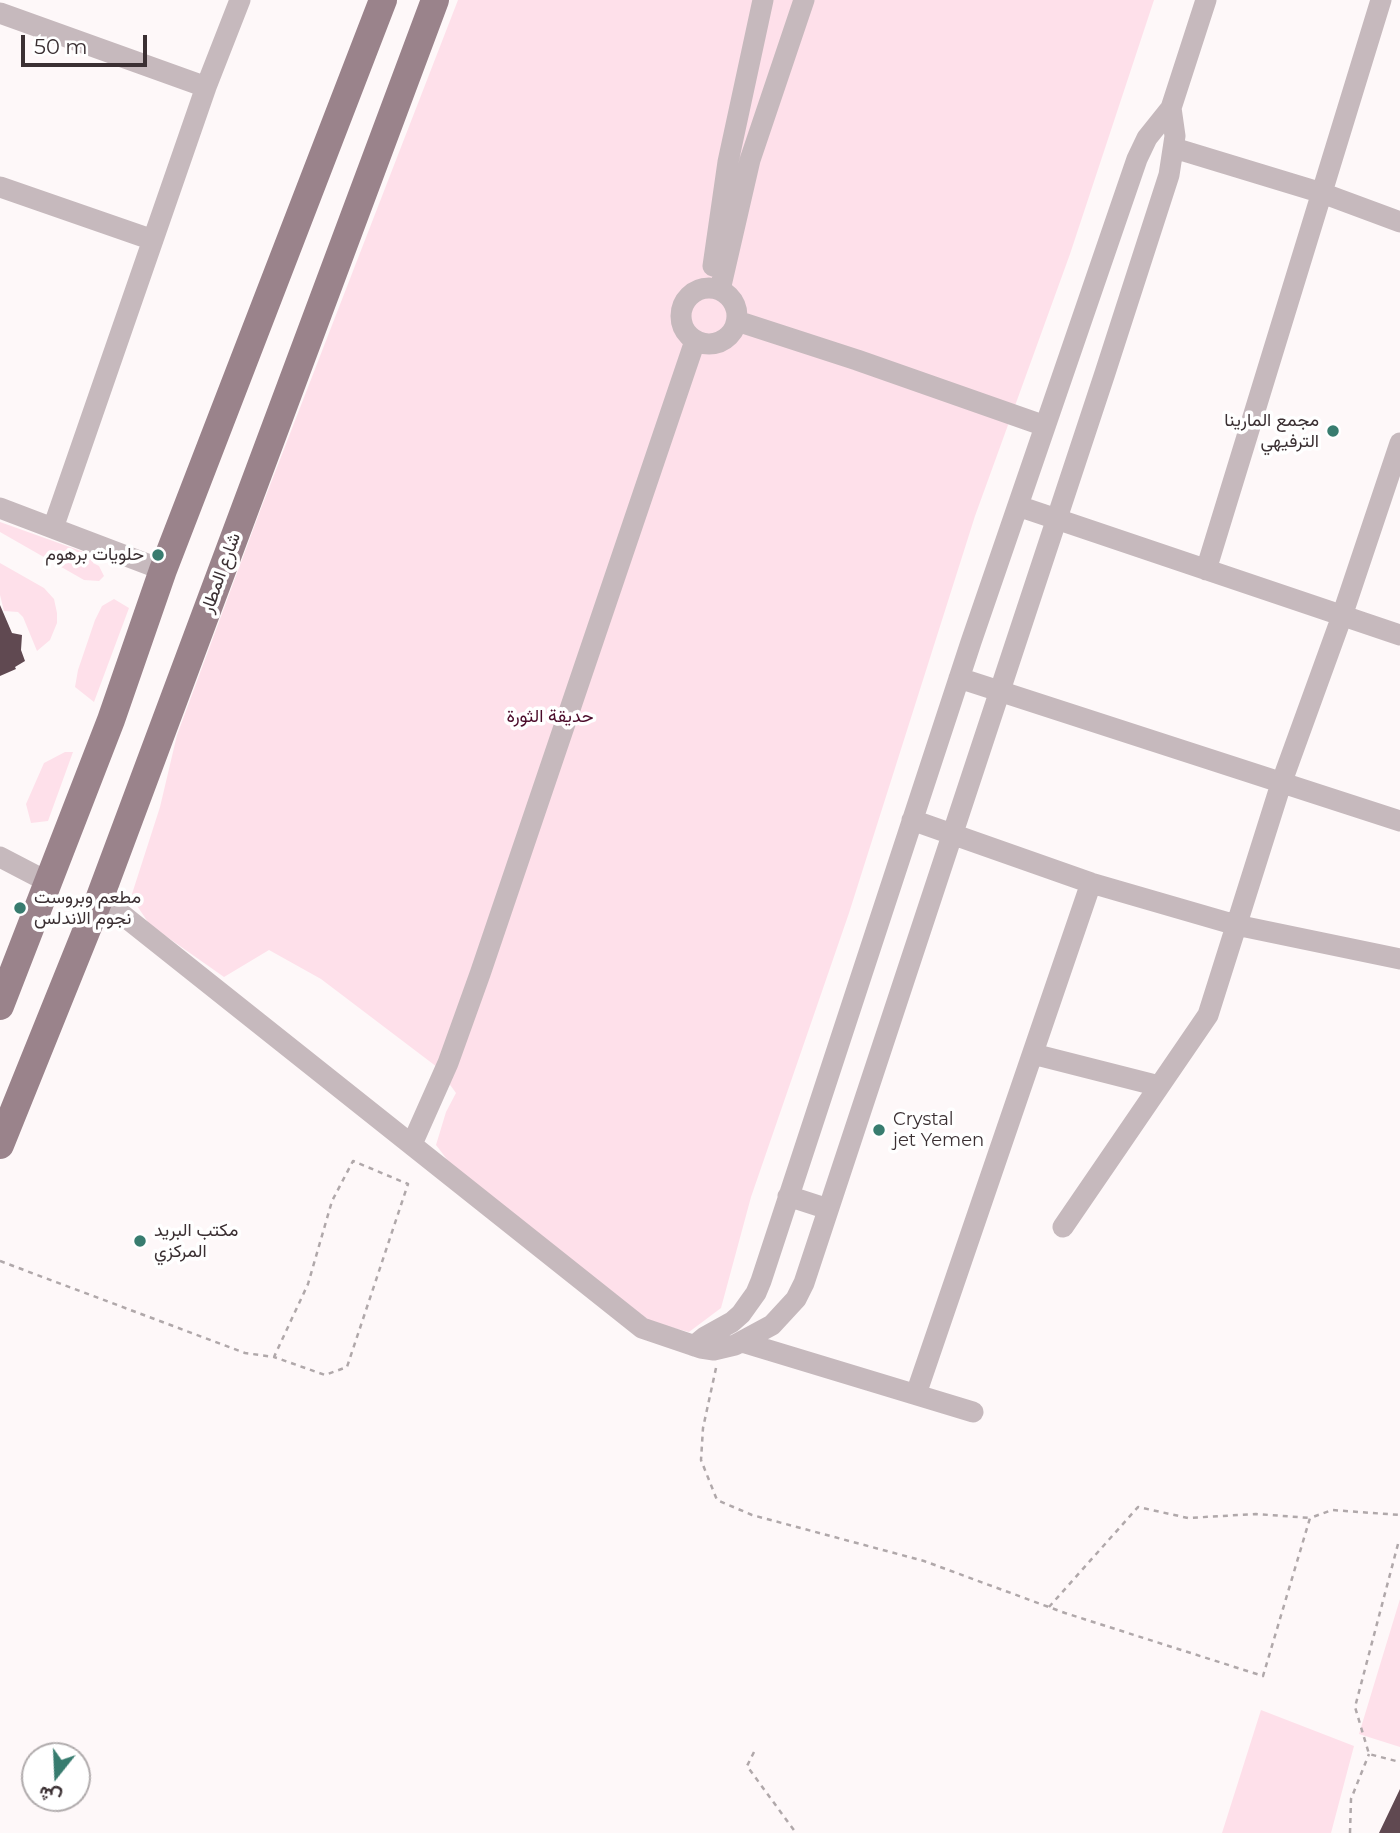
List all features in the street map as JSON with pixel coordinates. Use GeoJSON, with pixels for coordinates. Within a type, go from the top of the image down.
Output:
{"type":"FeatureCollection","features":[{"type":"Feature","properties":{"kind":"main road"},"geometry":{"type":"LineString","coordinates":[[0,1006],[110,720],[163,570],[383,0]]}},
{"type":"Feature","properties":{"kind":"main road","name":"شارع المطار"},"geometry":{"type":"LineString","coordinates":[[0,1144],[100,897],[435,0]]}},
{"type":"Feature","properties":{"kind":"street"},"geometry":{"type":"LineString","coordinates":[[53,528],[205,87],[240,0]]}},
{"type":"Feature","properties":{"kind":"street"},"geometry":{"type":"LineString","coordinates":[[715,288],[728,162],[763,0]]}},
{"type":"Feature","properties":{"kind":"street"},"geometry":{"type":"LineString","coordinates":[[715,288],[750,160],[804,0]]}},
{"type":"Feature","properties":{"kind":"street"},"geometry":{"type":"LineString","coordinates":[[694,1346],[741,1314],[761,1281],[959,678],[1136,159],[1147,138],[1171,108],[1206,0]]}},
{"type":"Feature","properties":{"kind":"street"},"geometry":{"type":"LineString","coordinates":[[1206,570],[1381,0]]}},
{"type":"Feature","properties":{"kind":"street"},"geometry":{"type":"LineString","coordinates":[[0,13],[205,87]]}},
{"type":"Feature","properties":{"kind":"street"},"geometry":{"type":"LineString","coordinates":[[100,897],[627,1318],[658,1336],[694,1346],[721,1349],[750,1338],[772,1325],[796,1299],[804,1283],[1057,519],[1165,188],[1174,148],[1171,108]]}},
{"type":"Feature","properties":{"kind":"street"},"geometry":{"type":"LineString","coordinates":[[1174,148],[1322,193],[1400,222]]}},
{"type":"Feature","properties":{"kind":"street"},"geometry":{"type":"LineString","coordinates":[[0,187],[153,240]]}},
{"type":"Feature","properties":{"kind":"street"},"geometry":{"type":"LineString","coordinates":[[715,288],[728,295],[734,303],[737,321],[733,331],[724,340],[714,344],[695,341],[681,325],[680,315],[687,296],[700,289],[715,288]]}},
{"type":"Feature","properties":{"kind":"street"},"geometry":{"type":"LineString","coordinates":[[737,321],[1045,426]]}},
{"type":"Feature","properties":{"kind":"street"},"geometry":{"type":"LineString","coordinates":[[412,1144],[448,1063],[480,974],[695,341]]}},
{"type":"Feature","properties":{"kind":"street"},"geometry":{"type":"LineString","coordinates":[[1063,1227],[1208,1015],[1281,784],[1398,454]]}},
{"type":"Feature","properties":{"kind":"street"},"geometry":{"type":"LineString","coordinates":[[1018,506],[1400,635]]}},
{"type":"Feature","properties":{"kind":"street"},"geometry":{"type":"LineString","coordinates":[[0,508],[163,570]]}},
{"type":"Feature","properties":{"kind":"street"},"geometry":{"type":"LineString","coordinates":[[959,678],[1400,821]]}},
{"type":"Feature","properties":{"kind":"street"},"geometry":{"type":"LineString","coordinates":[[912,820],[1091,883],[1236,925],[1400,959]]}},
{"type":"Feature","properties":{"kind":"street"},"geometry":{"type":"LineString","coordinates":[[0,857],[48,882]]}},
{"type":"Feature","properties":{"kind":"street"},"geometry":{"type":"LineString","coordinates":[[916,1394],[1091,883]]}},
{"type":"Feature","properties":{"kind":"street"},"geometry":{"type":"LineString","coordinates":[[1033,1054],[1159,1086]]}},
{"type":"Feature","properties":{"kind":"street"},"geometry":{"type":"LineString","coordinates":[[788,1196],[828,1209]]}},
{"type":"Feature","properties":{"kind":"street"},"geometry":{"type":"LineString","coordinates":[[741,1314],[750,1338]]}},
{"type":"Feature","properties":{"kind":"street"},"geometry":{"type":"LineString","coordinates":[[750,1338],[973,1412]]}},
{"type":"Feature","properties":{"kind":"path"},"geometry":{"type":"LineString","coordinates":[[0,1261],[245,1353],[274,1357],[325,1376],[347,1367],[408,1184],[353,1161],[332,1202],[308,1284],[274,1357]]}},
{"type":"Feature","properties":{"kind":"path"},"geometry":{"type":"LineString","coordinates":[[721,1349],[703,1428],[701,1460],[717,1500],[752,1515],[924,1562],[1049,1607],[1263,1676],[1310,1518]]}},
{"type":"Feature","properties":{"kind":"path"},"geometry":{"type":"LineString","coordinates":[[1049,1607],[1138,1507],[1188,1518],[1256,1514],[1310,1518],[1332,1510],[1400,1515]]}},
{"type":"Feature","properties":{"kind":"path"},"geometry":{"type":"LineString","coordinates":[[1349,1833],[1352,1799],[1369,1754],[1355,1707],[1398,1544]]}},
{"type":"Feature","properties":{"kind":"path"},"geometry":{"type":"LineString","coordinates":[[754,1752],[747,1766],[796,1833]]}},
{"type":"Feature","properties":{"kind":"path"},"geometry":{"type":"LineString","coordinates":[[1369,1754],[1400,1762]]}},
{"type":"Feature","properties":{"kind":"green space","name":"حديقة الثورة"},"geometry":{"type":"Polygon","coordinates":[[[458,0],[1154,0],[1070,254],[975,516],[849,913],[751,1197],[721,1308],[689,1332],[651,1322],[452,1166],[436,1145],[446,1112],[456,1093],[437,1067],[321,979],[269,950],[224,977],[150,925],[131,897],[160,807],[177,735],[260,511],[458,0]]]}},
{"type":"Feature","properties":{"kind":"green space"},"geometry":{"type":"Polygon","coordinates":[[[0,522],[95,556],[93,563],[99,566],[104,576],[99,581],[84,580],[0,532],[0,522]]]}},
{"type":"Feature","properties":{"kind":"green space"},"geometry":{"type":"Polygon","coordinates":[[[0,563],[44,588],[54,599],[57,623],[50,640],[37,651],[23,617],[18,612],[4,611],[0,595],[0,563]]]}},
{"type":"Feature","properties":{"kind":"green space"},"geometry":{"type":"Polygon","coordinates":[[[114,599],[129,608],[94,702],[75,687],[78,670],[102,606],[114,599]]]}},
{"type":"Feature","properties":{"kind":"green space"},"geometry":{"type":"Polygon","coordinates":[[[65,752],[73,752],[48,821],[31,823],[26,804],[44,763],[65,752]]]}},
{"type":"Feature","properties":{"kind":"green space"},"geometry":{"type":"Polygon","coordinates":[[[1400,1599],[1400,1747],[1359,1734],[1400,1599]]]}},
{"type":"Feature","properties":{"kind":"green space"},"geometry":{"type":"Polygon","coordinates":[[[1261,1710],[1354,1746],[1331,1833],[1222,1833],[1261,1710]]]}},
{"type":"Feature","properties":{"kind":"building"},"geometry":{"type":"Polygon","coordinates":[[[0,605],[12,633],[22,635],[21,650],[25,661],[15,667],[16,669],[0,676],[0,605]]]}},
{"type":"Feature","properties":{"kind":"building"},"geometry":{"type":"Polygon","coordinates":[[[1400,1789],[1400,1833],[1379,1833],[1400,1789]]]}},
{"type":"Feature","properties":{"kind":"place","name":"مجمع المارينا الترفيهي"},"geometry":{"type":"Point","coordinates":[1333,431]}},
{"type":"Feature","properties":{"kind":"place","name":"حلويات برهوم"},"geometry":{"type":"Point","coordinates":[158,555]}},
{"type":"Feature","properties":{"kind":"place","name":"مطعم وبروست نجوم الاندلس"},"geometry":{"type":"Point","coordinates":[20,908]}},
{"type":"Feature","properties":{"kind":"place","name":"Crystal jet Yemen"},"geometry":{"type":"Point","coordinates":[879,1130]}},
{"type":"Feature","properties":{"kind":"place","name":"مكتب البريد المركزي"},"geometry":{"type":"Point","coordinates":[140,1241]}}]}
